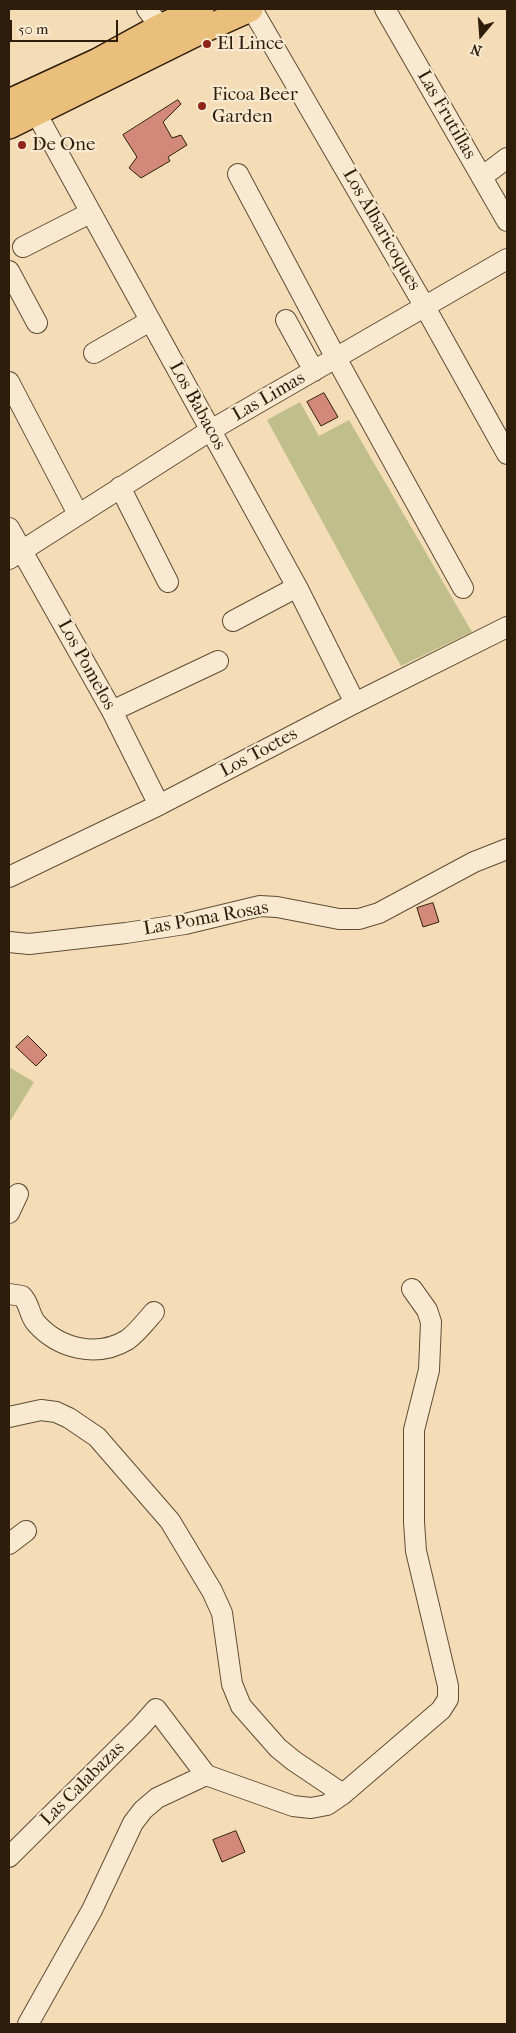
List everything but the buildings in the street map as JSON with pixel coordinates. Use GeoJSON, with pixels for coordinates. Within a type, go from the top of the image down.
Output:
{"type":"FeatureCollection","features":[{"type":"Feature","properties":{"kind":"main road"},"geometry":{"type":"LineString","coordinates":[[9,102],[98,61],[153,18],[201,9]]}},
{"type":"Feature","properties":{"kind":"main road"},"geometry":{"type":"LineString","coordinates":[[9,126],[251,9]]}},
{"type":"Feature","properties":{"kind":"street","name":"Los Albaricoques"},"geometry":{"type":"LineString","coordinates":[[251,9],[425,307],[507,454]]}},
{"type":"Feature","properties":{"kind":"street","name":"Las Frutillas"},"geometry":{"type":"LineString","coordinates":[[385,9],[507,222]]}},
{"type":"Feature","properties":{"kind":"street","name":"Los Babacos"},"geometry":{"type":"LineString","coordinates":[[35,112],[297,587],[355,703]]}},
{"type":"Feature","properties":{"kind":"street"},"geometry":{"type":"LineString","coordinates":[[482,177],[507,158]]}},
{"type":"Feature","properties":{"kind":"street"},"geometry":{"type":"LineString","coordinates":[[238,174],[336,358],[463,588]]}},
{"type":"Feature","properties":{"kind":"street"},"geometry":{"type":"LineString","coordinates":[[23,247],[90,213]]}},
{"type":"Feature","properties":{"kind":"street","name":"Las Limas"},"geometry":{"type":"LineString","coordinates":[[15,555],[211,430],[507,258]]}},
{"type":"Feature","properties":{"kind":"street"},"geometry":{"type":"LineString","coordinates":[[9,271],[37,323]]}},
{"type":"Feature","properties":{"kind":"street"},"geometry":{"type":"LineString","coordinates":[[286,320],[314,371]]}},
{"type":"Feature","properties":{"kind":"street"},"geometry":{"type":"LineString","coordinates":[[94,353],[150,321]]}},
{"type":"Feature","properties":{"kind":"street"},"geometry":{"type":"LineString","coordinates":[[9,382],[78,514]]}},
{"type":"Feature","properties":{"kind":"street"},"geometry":{"type":"LineString","coordinates":[[120,487],[168,582]]}},
{"type":"Feature","properties":{"kind":"street","name":"Los Pomelos"},"geometry":{"type":"LineString","coordinates":[[9,528],[15,555],[112,710],[159,805]]}},
{"type":"Feature","properties":{"kind":"street"},"geometry":{"type":"LineString","coordinates":[[232,621],[297,587]]}},
{"type":"Feature","properties":{"kind":"street","name":"Los Toctes"},"geometry":{"type":"LineString","coordinates":[[9,877],[159,805],[355,703],[507,627]]}},
{"type":"Feature","properties":{"kind":"street"},"geometry":{"type":"LineString","coordinates":[[112,710],[218,661]]}},
{"type":"Feature","properties":{"kind":"street","name":"Las Poma Rosas"},"geometry":{"type":"LineString","coordinates":[[9,942],[29,944],[126,933],[185,924],[260,906],[277,907],[339,919],[359,919],[379,913],[474,862],[507,848]]}},
{"type":"Feature","properties":{"kind":"street"},"geometry":{"type":"LineString","coordinates":[[9,1213],[18,1194]]}},
{"type":"Feature","properties":{"kind":"street"},"geometry":{"type":"LineString","coordinates":[[28,2024],[92,1910],[133,1823],[143,1810],[157,1798],[206,1775],[293,1806],[312,1808],[326,1805],[344,1794],[442,1710],[448,1699],[448,1686],[442,1658],[416,1551],[414,1522],[414,1430],[429,1370],[431,1322],[427,1310],[412,1289]]}},
{"type":"Feature","properties":{"kind":"street"},"geometry":{"type":"LineString","coordinates":[[9,1294],[22,1296],[26,1300],[36,1323],[54,1338],[73,1347],[90,1350],[112,1347],[128,1339],[154,1312]]}},
{"type":"Feature","properties":{"kind":"street"},"geometry":{"type":"LineString","coordinates":[[9,1417],[41,1410],[56,1412],[69,1418],[97,1437],[170,1521],[212,1591],[222,1613],[232,1684],[241,1706],[283,1753],[344,1794]]}},
{"type":"Feature","properties":{"kind":"street"},"geometry":{"type":"LineString","coordinates":[[9,1544],[26,1532]]}},
{"type":"Feature","properties":{"kind":"street","name":"Las Calabazas"},"geometry":{"type":"LineString","coordinates":[[9,1857],[156,1709],[206,1775]]}},
{"type":"Feature","properties":{"kind":"shaded area"},"geometry":{"type":"Polygon","coordinates":[[[300,402],[319,436],[349,420],[472,632],[401,666],[267,420],[300,402]]]}},
{"type":"Feature","properties":{"kind":"shaded area"},"geometry":{"type":"Polygon","coordinates":[[[9,1067],[34,1082],[9,1123],[9,1067]]]}},
{"type":"Feature","properties":{"kind":"place","name":"El Lince"},"geometry":{"type":"Point","coordinates":[207,44]}},
{"type":"Feature","properties":{"kind":"place","name":"Ficoa Beer Garden"},"geometry":{"type":"Point","coordinates":[202,106]}},
{"type":"Feature","properties":{"kind":"place","name":"De One"},"geometry":{"type":"Point","coordinates":[22,145]}}]}
